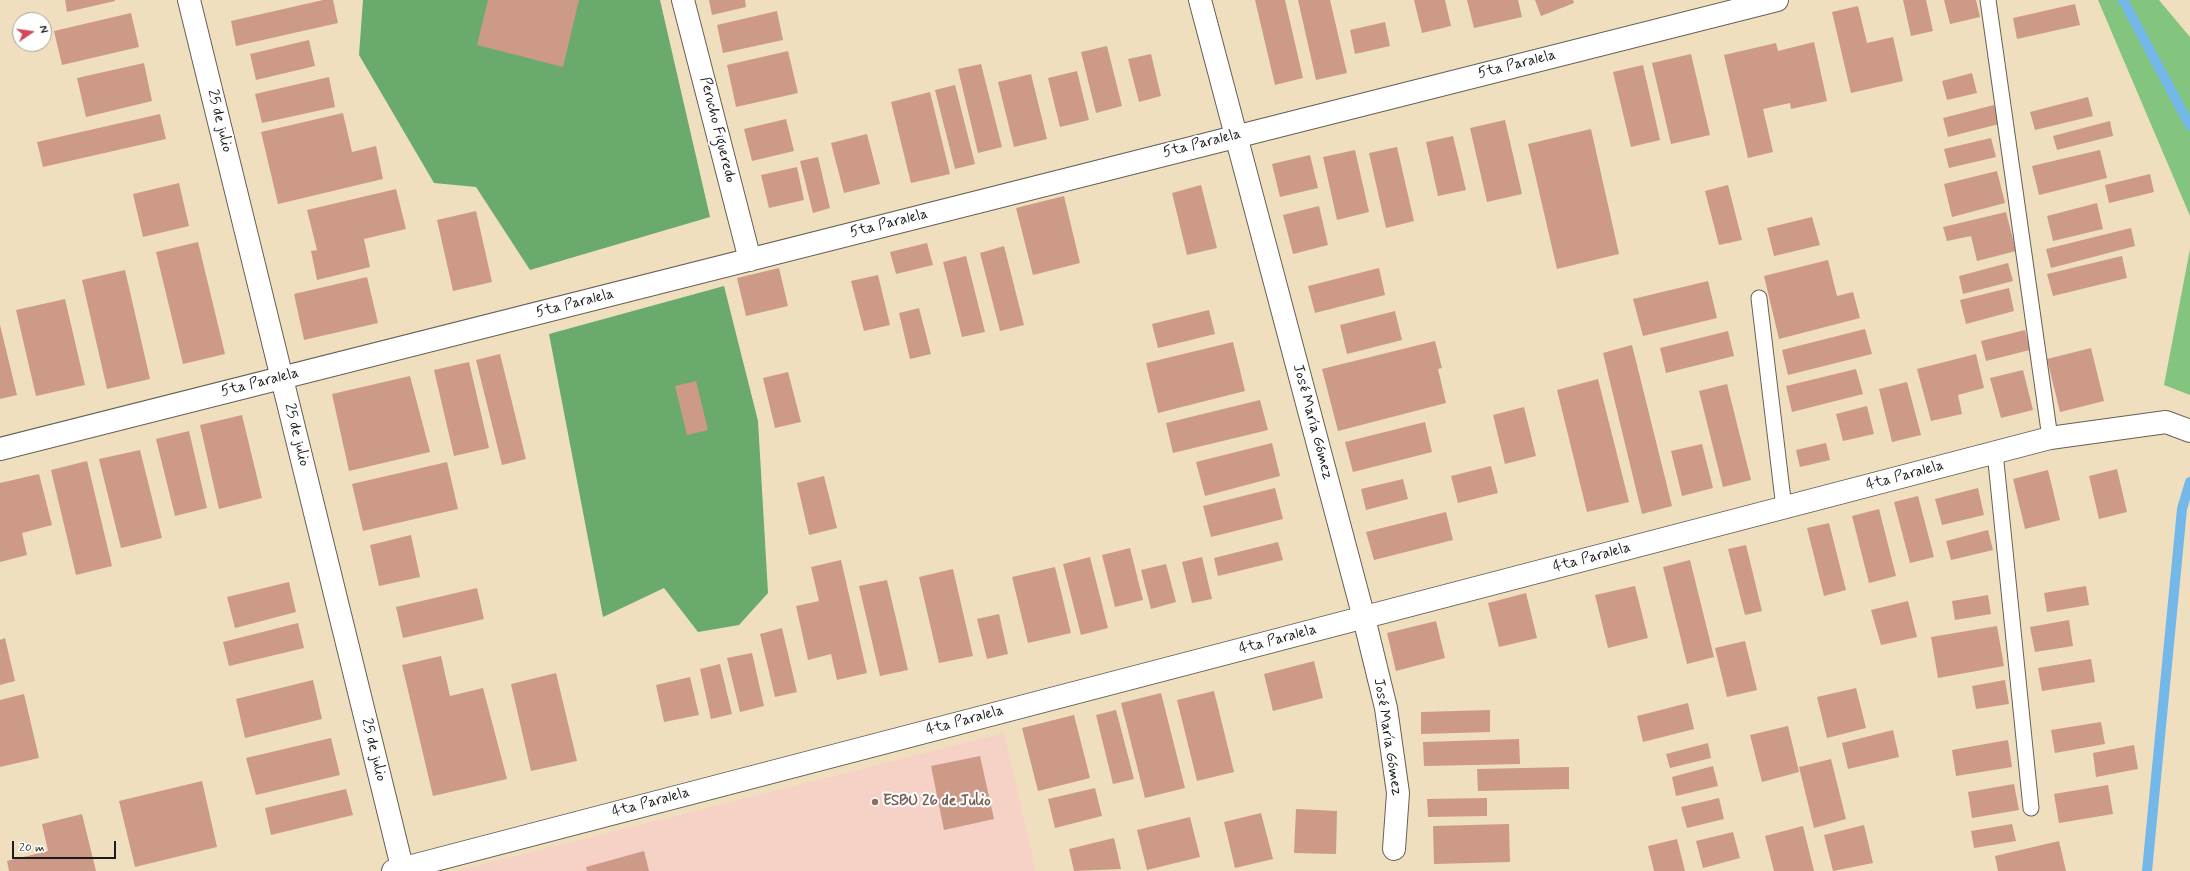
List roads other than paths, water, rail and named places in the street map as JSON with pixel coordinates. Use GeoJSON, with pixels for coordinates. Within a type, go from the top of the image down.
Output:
{"type":"FeatureCollection","features":[{"type":"Feature","properties":{"kind":"street","name":"25 de julio"},"geometry":{"type":"LineString","coordinates":[[189,0],[282,378],[399,870]]}},
{"type":"Feature","properties":{"kind":"street","name":"Perucho Figueredo"},"geometry":{"type":"LineString","coordinates":[[683,0],[750,260]]}},
{"type":"Feature","properties":{"kind":"street","name":"José María Gómez"},"geometry":{"type":"LineString","coordinates":[[1200,0],[1364,618],[1386,708],[1397,786],[1394,849]]}},
{"type":"Feature","properties":{"kind":"street","name":"5ta Paralela"},"geometry":{"type":"LineString","coordinates":[[0,449],[750,260],[1236,135],[1777,0]]}},
{"type":"Feature","properties":{"kind":"street","name":"4ta Paralela"},"geometry":{"type":"LineString","coordinates":[[399,870],[2050,438],[2166,422],[2190,431]]}},
{"type":"Feature","properties":{"kind":"lane"},"geometry":{"type":"LineString","coordinates":[[1988,0],[2050,438]]}},
{"type":"Feature","properties":{"kind":"lane"},"geometry":{"type":"LineString","coordinates":[[1759,298],[1784,508]]}},
{"type":"Feature","properties":{"kind":"lane"},"geometry":{"type":"LineString","coordinates":[[1995,452],[2031,808]]}},
{"type":"Feature","properties":{"kind":"waterway"},"geometry":{"type":"LineString","coordinates":[[2123,0],[2190,126]]}},
{"type":"Feature","properties":{"kind":"waterway"},"geometry":{"type":"LineString","coordinates":[[2147,871],[2182,509],[2190,482]]}},
{"type":"Feature","properties":{"kind":"place","name":"ESBU 26 de Julio"},"geometry":{"type":"Point","coordinates":[875,802]}}]}
